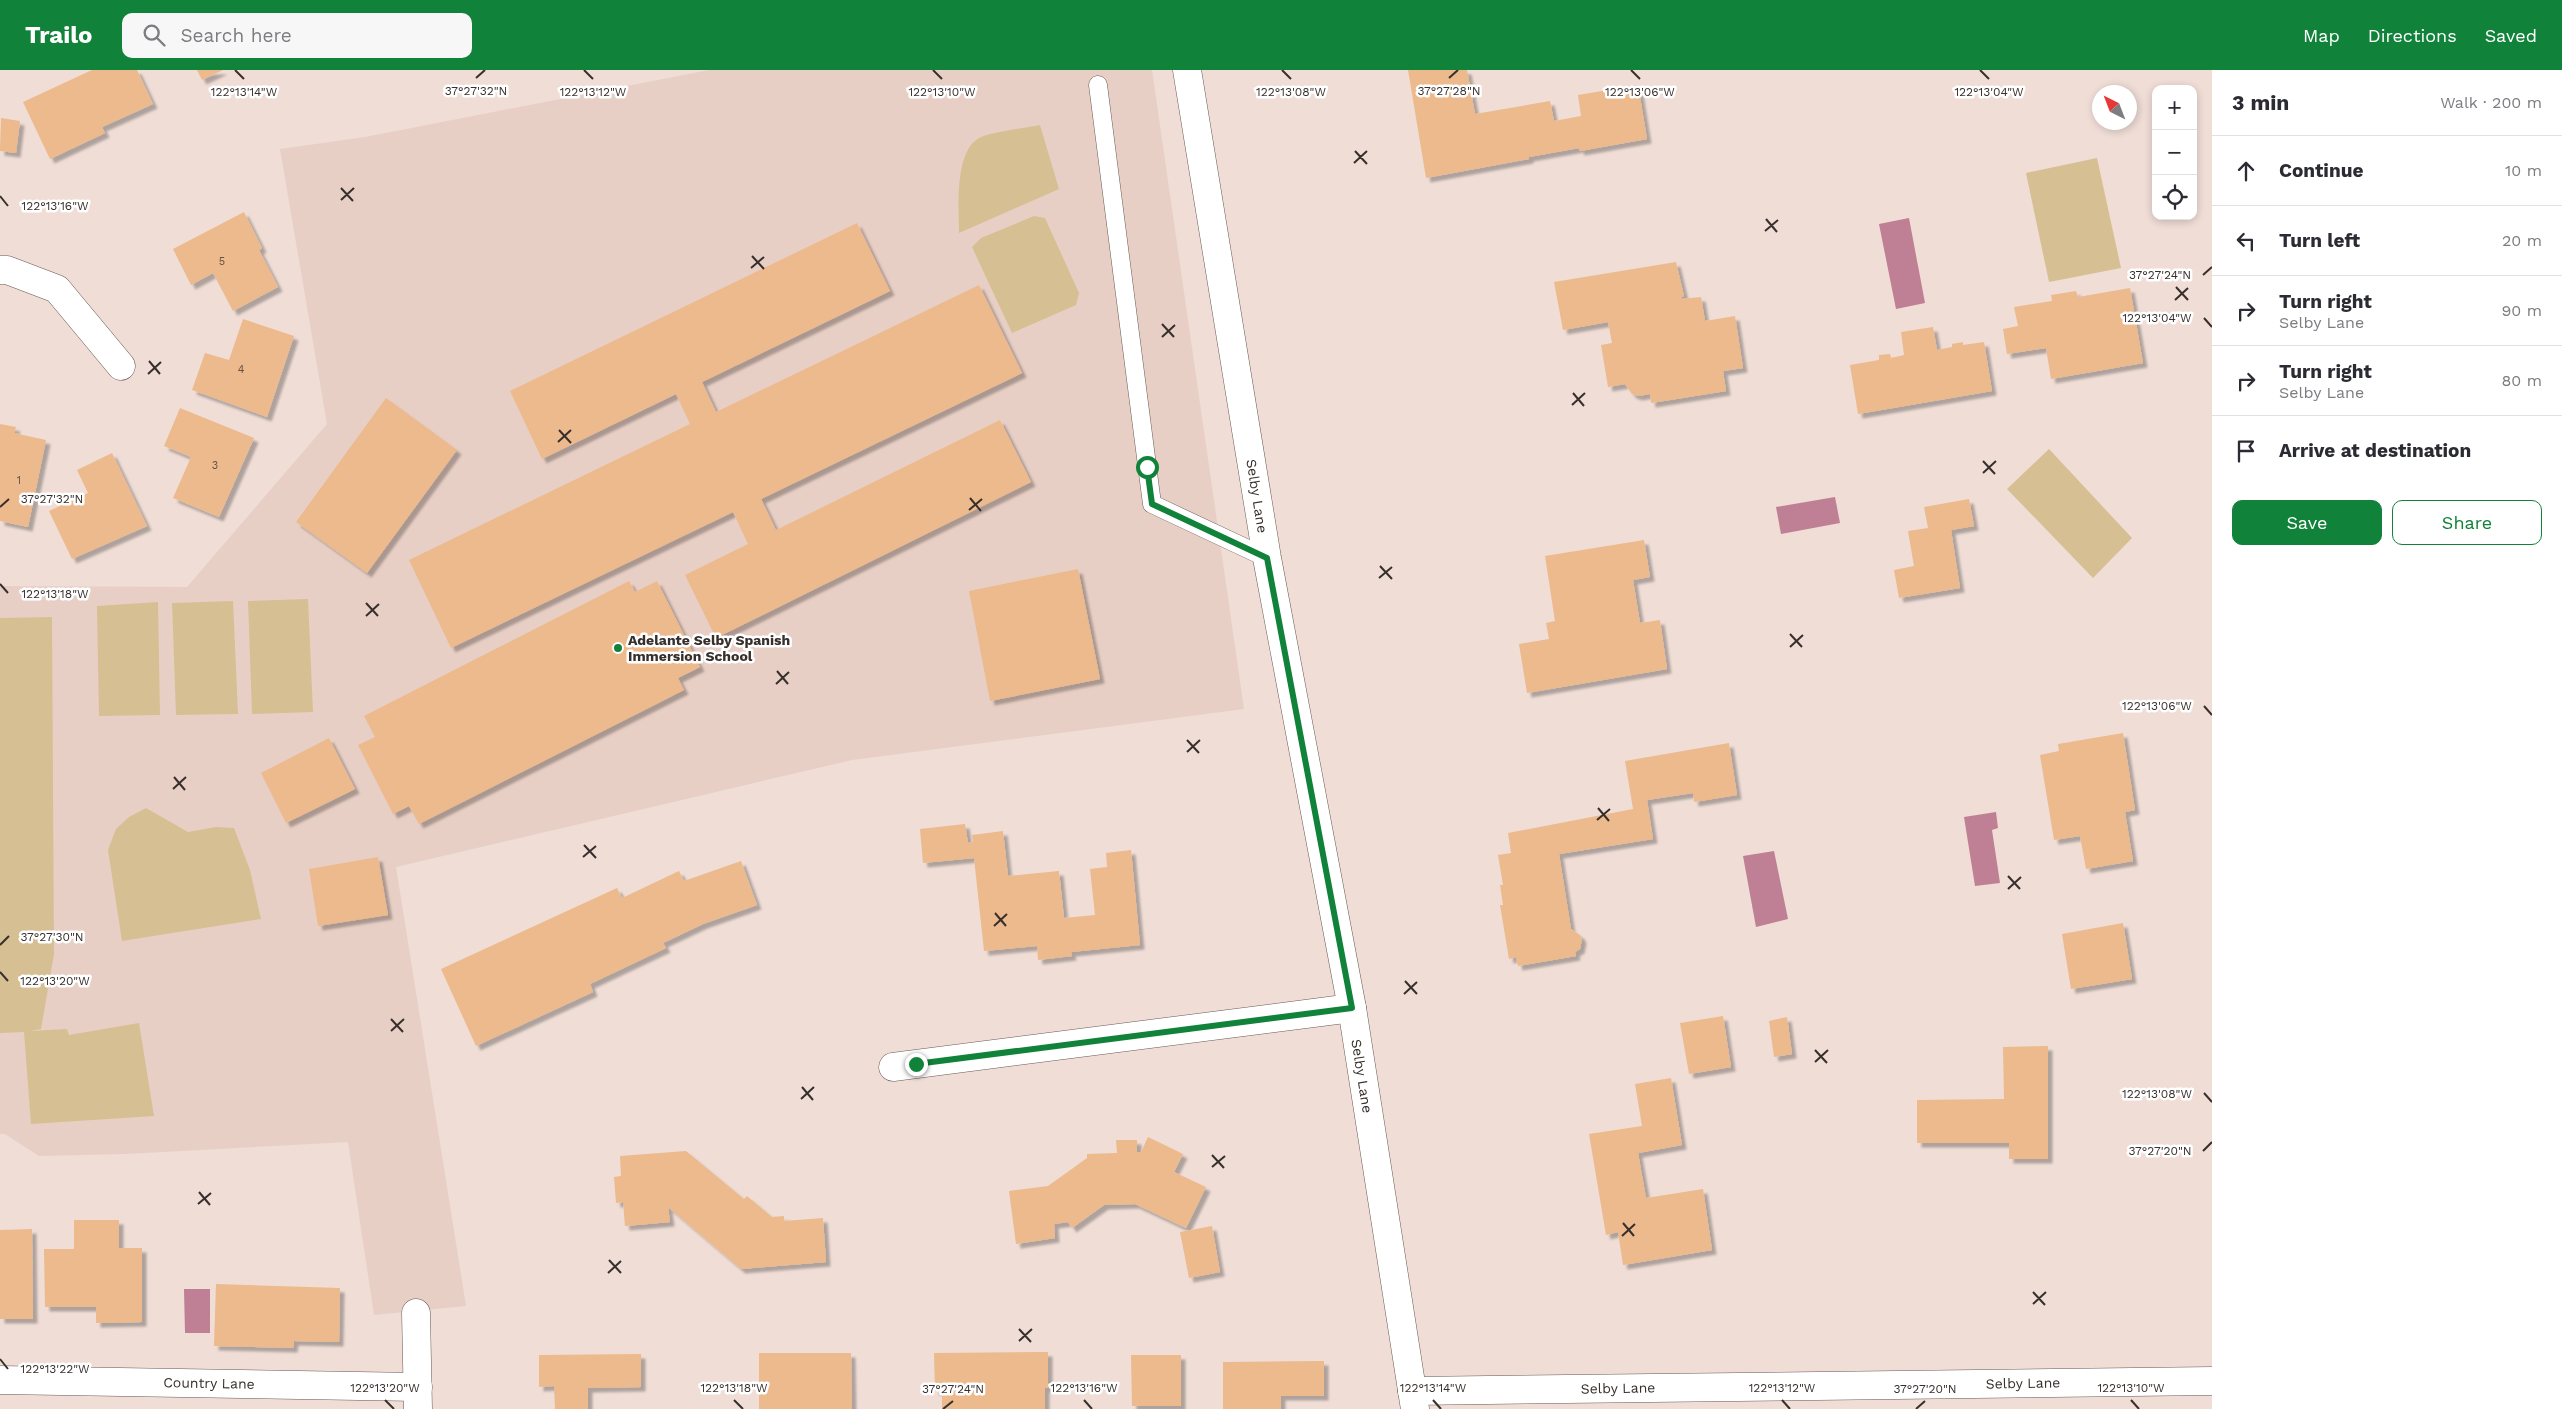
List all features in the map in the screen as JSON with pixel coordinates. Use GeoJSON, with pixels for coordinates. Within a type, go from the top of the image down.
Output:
{"type":"FeatureCollection","features":[{"type":"Feature","properties":{"kind":"street","name":"Selby Lane"},"geometry":{"type":"LineString","coordinates":[[1188,70],[1267,558],[1352,1008],[1414,1400],[2212,1382]]}},
{"type":"Feature","properties":{"kind":"street"},"geometry":{"type":"LineString","coordinates":[[0,270],[7,270],[57,289],[121,366]]}},
{"type":"Feature","properties":{"kind":"street"},"geometry":{"type":"LineString","coordinates":[[893,1067],[1352,1008]]}},
{"type":"Feature","properties":{"kind":"street"},"geometry":{"type":"LineString","coordinates":[[416,1313],[418,1398]]}},
{"type":"Feature","properties":{"kind":"street","name":"Country Lane"},"geometry":{"type":"LineString","coordinates":[[0,1380],[418,1398]]}},
{"type":"Feature","properties":{"kind":"lane"},"geometry":{"type":"LineString","coordinates":[[1098,85],[1152,504],[1267,558]]}},
{"type":"Feature","properties":{"kind":"shaded area","name":"Adelante Selby Spanish Immersion School"},"geometry":{"type":"Polygon","coordinates":[[[709,70],[1152,70],[1244,709],[852,760],[396,867],[466,1306],[374,1315],[348,1142],[126,1154],[39,1156],[5,1134],[0,1134],[0,586],[187,587],[327,424],[280,149],[365,137],[709,70]]]}},
{"type":"Feature","properties":{"kind":"shaded area"},"geometry":{"type":"Polygon","coordinates":[[[1040,125],[1059,189],[959,233],[960,182],[965,155],[971,145],[984,136],[1040,125]]]}},
{"type":"Feature","properties":{"kind":"shaded area"},"geometry":{"type":"Polygon","coordinates":[[[2097,158],[2121,268],[2049,282],[2026,173],[2097,158]]]}},
{"type":"Feature","properties":{"kind":"shaded area"},"geometry":{"type":"Polygon","coordinates":[[[1034,216],[1045,218],[1079,293],[1076,305],[1012,333],[972,247],[981,238],[1034,216]]]}},
{"type":"Feature","properties":{"kind":"shaded area"},"geometry":{"type":"Polygon","coordinates":[[[1909,218],[1925,303],[1896,309],[1879,224],[1909,218]]]}},
{"type":"Feature","properties":{"kind":"shaded area"},"geometry":{"type":"Polygon","coordinates":[[[2049,449],[2132,538],[2093,578],[2007,489],[2049,449]]]}},
{"type":"Feature","properties":{"kind":"shaded area"},"geometry":{"type":"Polygon","coordinates":[[[1835,497],[1840,523],[1781,534],[1776,507],[1835,497]]]}},
{"type":"Feature","properties":{"kind":"shaded area"},"geometry":{"type":"Polygon","coordinates":[[[308,599],[313,712],[252,714],[248,601],[308,599]]]}},
{"type":"Feature","properties":{"kind":"shaded area"},"geometry":{"type":"Polygon","coordinates":[[[233,601],[238,714],[176,715],[172,603],[233,601]]]}},
{"type":"Feature","properties":{"kind":"shaded area"},"geometry":{"type":"Polygon","coordinates":[[[158,602],[160,715],[99,716],[97,606],[158,602]]]}},
{"type":"Feature","properties":{"kind":"shaded area"},"geometry":{"type":"Polygon","coordinates":[[[52,617],[54,954],[41,1029],[30,1031],[67,1029],[69,1035],[139,1023],[154,1116],[31,1124],[24,1032],[0,1033],[0,618],[52,617]]]}},
{"type":"Feature","properties":{"kind":"shaded area"},"geometry":{"type":"Polygon","coordinates":[[[146,808],[188,832],[216,827],[234,828],[250,870],[261,919],[122,941],[108,850],[116,829],[129,817],[146,808]]]}},
{"type":"Feature","properties":{"kind":"shaded area"},"geometry":{"type":"Polygon","coordinates":[[[1996,812],[1998,828],[1992,830],[2000,883],[1975,886],[1964,817],[1996,812]]]}},
{"type":"Feature","properties":{"kind":"shaded area"},"geometry":{"type":"Polygon","coordinates":[[[1774,851],[1788,919],[1756,927],[1743,856],[1774,851]]]}},
{"type":"Feature","properties":{"kind":"shaded area"},"geometry":{"type":"Polygon","coordinates":[[[184,1289],[210,1289],[210,1333],[185,1333],[184,1289]]]}},
{"type":"Feature","properties":{"kind":"building"},"geometry":{"type":"Polygon","coordinates":[[[92,70],[137,70],[153,104],[102,127],[105,133],[50,159],[23,102],[92,70]]]}},
{"type":"Feature","properties":{"kind":"building"},"geometry":{"type":"Polygon","coordinates":[[[197,70],[223,70],[202,80],[197,70]]]}},
{"type":"Feature","properties":{"kind":"building"},"geometry":{"type":"Polygon","coordinates":[[[1408,70],[1467,70],[1475,114],[1550,101],[1554,121],[1581,116],[1578,95],[1638,85],[1647,139],[1580,151],[1579,148],[1426,178],[1408,70]]]}},
{"type":"Feature","properties":{"kind":"building"},"geometry":{"type":"Polygon","coordinates":[[[1,118],[20,121],[16,153],[0,151],[1,118]]]}},
{"type":"Feature","properties":{"kind":"building"},"geometry":{"type":"Polygon","coordinates":[[[244,212],[262,248],[259,250],[278,287],[233,311],[213,273],[191,285],[173,249],[244,212]]]}},
{"type":"Feature","properties":{"kind":"building"},"geometry":{"type":"Polygon","coordinates":[[[857,223],[890,291],[702,382],[716,412],[979,285],[1022,373],[761,499],[776,530],[1000,420],[1031,482],[716,638],[685,575],[748,544],[733,512],[451,648],[409,560],[690,424],[676,394],[542,459],[510,391],[857,223]]]}},
{"type":"Feature","properties":{"kind":"building"},"geometry":{"type":"Polygon","coordinates":[[[1676,262],[1684,296],[1681,297],[1682,299],[1701,297],[1705,321],[1735,316],[1743,368],[1723,371],[1726,391],[1651,403],[1650,394],[1638,396],[1632,394],[1625,384],[1608,387],[1601,345],[1612,343],[1608,322],[1563,330],[1554,282],[1676,262]]]}},
{"type":"Feature","properties":{"kind":"building"},"geometry":{"type":"Polygon","coordinates":[[[2130,288],[2143,363],[2051,379],[2046,348],[2007,354],[2003,329],[2018,326],[2014,307],[2052,301],[2051,295],[2076,291],[2078,297],[2130,288]]]}},
{"type":"Feature","properties":{"kind":"building"},"geometry":{"type":"Polygon","coordinates":[[[243,319],[294,336],[267,417],[192,390],[205,353],[229,360],[243,319]]]}},
{"type":"Feature","properties":{"kind":"building"},"geometry":{"type":"Polygon","coordinates":[[[1933,327],[1937,350],[1952,347],[1952,344],[1963,342],[1963,345],[1984,342],[1992,391],[1858,414],[1850,365],[1879,360],[1879,355],[1890,354],[1891,358],[1904,355],[1901,332],[1933,327]]]}},
{"type":"Feature","properties":{"kind":"building"},"geometry":{"type":"Polygon","coordinates":[[[386,398],[457,450],[367,573],[296,522],[386,398]]]}},
{"type":"Feature","properties":{"kind":"building"},"geometry":{"type":"Polygon","coordinates":[[[180,408],[254,438],[219,517],[173,498],[191,457],[164,446],[180,408]]]}},
{"type":"Feature","properties":{"kind":"building"},"geometry":{"type":"Polygon","coordinates":[[[0,424],[16,427],[14,433],[46,440],[28,527],[0,521],[0,424]]]}},
{"type":"Feature","properties":{"kind":"building"},"geometry":{"type":"Polygon","coordinates":[[[112,453],[147,526],[72,559],[49,511],[88,493],[77,470],[112,453]]]}},
{"type":"Feature","properties":{"kind":"building"},"geometry":{"type":"Polygon","coordinates":[[[1969,499],[1974,526],[1951,530],[1960,588],[1899,598],[1894,570],[1914,566],[1908,531],[1928,528],[1924,507],[1969,499]]]}},
{"type":"Feature","properties":{"kind":"building"},"geometry":{"type":"Polygon","coordinates":[[[1644,540],[1650,577],[1633,580],[1640,623],[1660,620],[1667,669],[1527,693],[1519,644],[1549,639],[1546,623],[1555,621],[1545,556],[1644,540]]]}},
{"type":"Feature","properties":{"kind":"building"},"geometry":{"type":"Polygon","coordinates":[[[1078,569],[1100,679],[990,701],[969,591],[1078,569]]]}},
{"type":"Feature","properties":{"kind":"building"},"geometry":{"type":"Polygon","coordinates":[[[629,581],[635,592],[657,581],[700,667],[678,678],[684,690],[419,824],[409,806],[393,814],[358,745],[375,737],[364,716],[629,581]]]}},
{"type":"Feature","properties":{"kind":"building"},"geometry":{"type":"Polygon","coordinates":[[[2123,733],[2135,810],[2125,812],[2133,861],[2086,869],[2080,836],[2054,840],[2040,755],[2059,751],[2058,744],[2123,733]]]}},
{"type":"Feature","properties":{"kind":"building"},"geometry":{"type":"Polygon","coordinates":[[[329,738],[355,789],[286,823],[261,773],[329,738]]]}},
{"type":"Feature","properties":{"kind":"building"},"geometry":{"type":"Polygon","coordinates":[[[1729,743],[1737,795],[1694,802],[1693,793],[1647,800],[1653,839],[1559,854],[1571,929],[1580,935],[1582,939],[1580,949],[1575,952],[1576,956],[1518,966],[1516,957],[1509,959],[1500,905],[1503,905],[1500,885],[1503,885],[1498,855],[1511,853],[1508,833],[1633,809],[1625,761],[1729,743]]]}},
{"type":"Feature","properties":{"kind":"building"},"geometry":{"type":"Polygon","coordinates":[[[965,824],[968,843],[973,842],[972,835],[1003,831],[1008,876],[1059,871],[1064,918],[1095,915],[1090,869],[1107,867],[1106,853],[1131,850],[1140,945],[1071,952],[1072,956],[1038,960],[1037,946],[984,951],[974,858],[923,863],[920,829],[965,824]]]}},
{"type":"Feature","properties":{"kind":"building"},"geometry":{"type":"Polygon","coordinates":[[[378,857],[388,915],[318,926],[309,869],[378,857]]]}},
{"type":"Feature","properties":{"kind":"building"},"geometry":{"type":"Polygon","coordinates":[[[741,861],[757,905],[703,924],[663,943],[666,948],[590,984],[593,992],[476,1046],[441,969],[617,888],[622,898],[679,871],[684,881],[741,861]]]}},
{"type":"Feature","properties":{"kind":"building"},"geometry":{"type":"Polygon","coordinates":[[[2123,923],[2132,979],[2071,989],[2062,934],[2123,923]]]}},
{"type":"Feature","properties":{"kind":"building"},"geometry":{"type":"Polygon","coordinates":[[[1723,1016],[1731,1067],[1689,1074],[1680,1023],[1723,1016]]]}},
{"type":"Feature","properties":{"kind":"building"},"geometry":{"type":"Polygon","coordinates":[[[1787,1017],[1792,1054],[1774,1057],[1769,1021],[1787,1017]]]}},
{"type":"Feature","properties":{"kind":"building"},"geometry":{"type":"Polygon","coordinates":[[[2048,1046],[2048,1159],[2009,1159],[2009,1143],[1917,1143],[1917,1100],[2004,1099],[2003,1047],[2048,1046]]]}},
{"type":"Feature","properties":{"kind":"building"},"geometry":{"type":"Polygon","coordinates":[[[1671,1078],[1682,1145],[1638,1153],[1646,1198],[1703,1189],[1712,1250],[1623,1265],[1618,1232],[1606,1235],[1589,1134],[1642,1126],[1635,1084],[1671,1078]]]}},
{"type":"Feature","properties":{"kind":"building"},"geometry":{"type":"Polygon","coordinates":[[[1148,1137],[1183,1154],[1174,1172],[1206,1187],[1186,1228],[1135,1204],[1104,1205],[1072,1228],[1068,1222],[1054,1224],[1055,1238],[1016,1244],[1009,1191],[1048,1186],[1087,1158],[1087,1154],[1117,1153],[1116,1140],[1137,1140],[1137,1152],[1141,1152],[1148,1137]]]}},
{"type":"Feature","properties":{"kind":"building"},"geometry":{"type":"Polygon","coordinates":[[[686,1151],[744,1199],[747,1196],[772,1217],[784,1216],[784,1221],[823,1218],[826,1262],[741,1269],[668,1207],[670,1222],[625,1226],[623,1202],[616,1203],[614,1177],[621,1176],[620,1156],[686,1151]]]}},
{"type":"Feature","properties":{"kind":"building"},"geometry":{"type":"Polygon","coordinates":[[[74,1220],[119,1220],[119,1248],[142,1248],[142,1322],[96,1323],[96,1307],[45,1307],[44,1249],[74,1249],[74,1220]]]}},
{"type":"Feature","properties":{"kind":"building"},"geometry":{"type":"Polygon","coordinates":[[[1212,1226],[1220,1272],[1189,1278],[1180,1232],[1212,1226]]]}},
{"type":"Feature","properties":{"kind":"building"},"geometry":{"type":"Polygon","coordinates":[[[32,1229],[33,1319],[0,1319],[0,1230],[32,1229]]]}},
{"type":"Feature","properties":{"kind":"building"},"geometry":{"type":"Polygon","coordinates":[[[216,1284],[340,1288],[339,1342],[294,1341],[293,1348],[214,1346],[216,1284]]]}},
{"type":"Feature","properties":{"kind":"building"},"geometry":{"type":"Polygon","coordinates":[[[1048,1352],[1048,1388],[1045,1388],[1045,1409],[942,1409],[942,1391],[935,1391],[934,1353],[1048,1352]]]}},
{"type":"Feature","properties":{"kind":"building"},"geometry":{"type":"Polygon","coordinates":[[[759,1353],[851,1353],[852,1409],[759,1409],[759,1353]]]}},
{"type":"Feature","properties":{"kind":"building"},"geometry":{"type":"Polygon","coordinates":[[[641,1354],[641,1387],[588,1388],[588,1409],[555,1409],[554,1386],[539,1387],[539,1355],[641,1354]]]}},
{"type":"Feature","properties":{"kind":"building"},"geometry":{"type":"Polygon","coordinates":[[[1131,1355],[1181,1355],[1181,1406],[1132,1406],[1131,1355]]]}},
{"type":"Feature","properties":{"kind":"building"},"geometry":{"type":"Polygon","coordinates":[[[1324,1361],[1324,1396],[1281,1396],[1281,1409],[1223,1409],[1223,1362],[1324,1361]]]}},
{"type":"Feature","properties":{"kind":"place","name":"Adelante Selby Spanish Immersion School"},"geometry":{"type":"Point","coordinates":[618,648]}},
{"type":"Feature","properties":{"kind":"route"},"geometry":{"type":"LineString","coordinates":[[916,1064],[1352,1008],[1267,558],[1152,504],[1147,467]]}}]}
